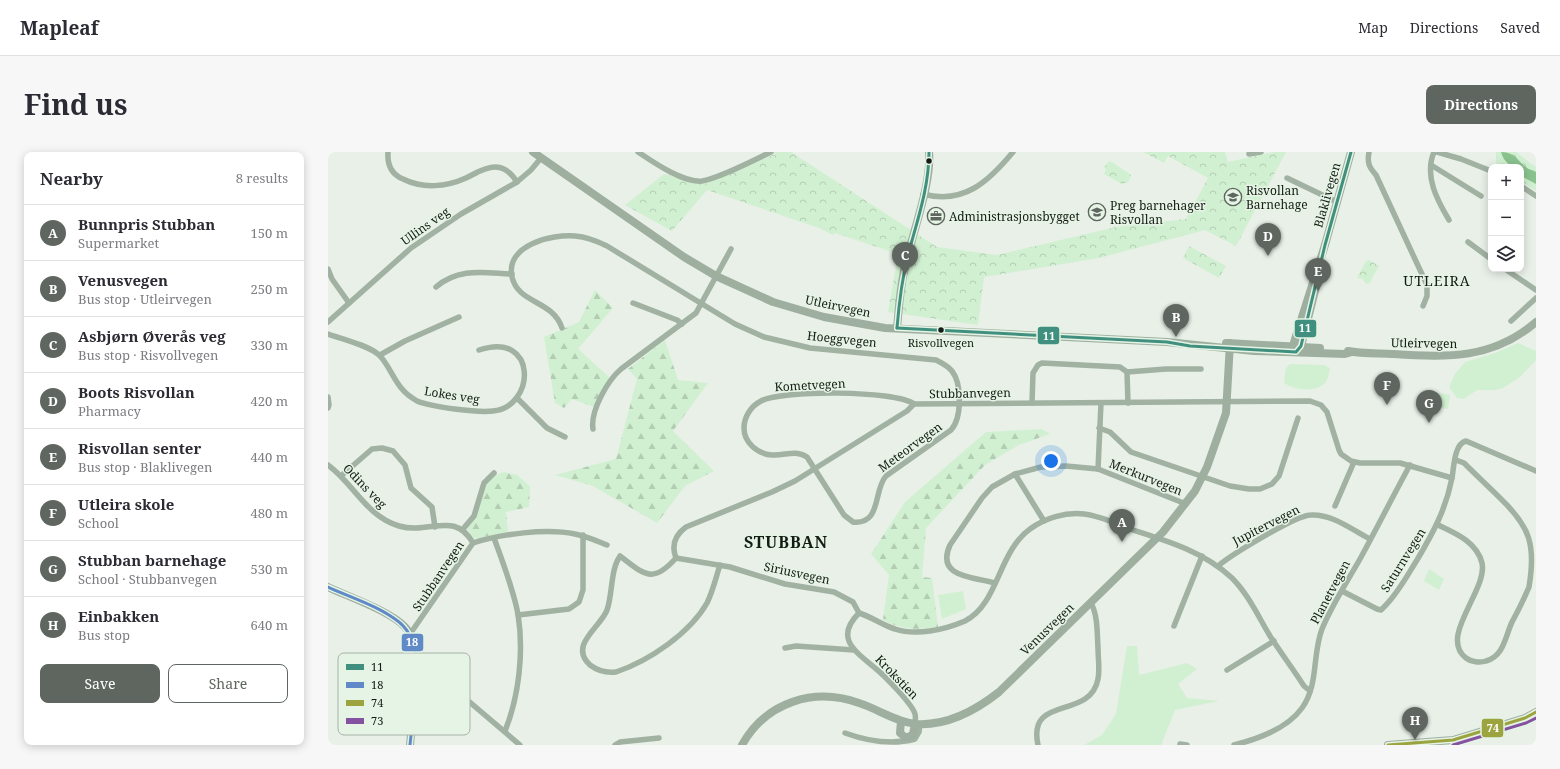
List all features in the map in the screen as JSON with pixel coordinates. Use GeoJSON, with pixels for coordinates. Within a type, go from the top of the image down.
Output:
{"type":"FeatureCollection","features":[{"type":"Feature","properties":{"kind":"main road"},"geometry":{"type":"LineString","coordinates":[[896,328],[904,267],[930,162],[929,152]]}},
{"type":"Feature","properties":{"kind":"main road","name":"Blaklivegen"},"geometry":{"type":"LineString","coordinates":[[1297,348],[1351,152]]}},
{"type":"Feature","properties":{"kind":"main road","name":"Utleirvegen"},"geometry":{"type":"LineString","coordinates":[[539,154],[684,257],[716,276],[759,297],[809,314],[853,323],[896,328],[1183,343],[1190,346],[1297,348],[1345,354],[1352,352],[1428,356],[1461,356],[1482,351],[1501,344],[1519,335],[1536,322]]}},
{"type":"Feature","properties":{"kind":"main road","name":"Venusvegen"},"geometry":{"type":"LineString","coordinates":[[742,745],[762,718],[781,706],[800,698],[828,696],[844,698],[902,721],[917,724],[932,724],[966,714],[979,708],[999,692],[1156,538],[1186,504],[1203,476],[1224,418],[1230,346]]}},
{"type":"Feature","properties":{"kind":"main road"},"geometry":{"type":"LineString","coordinates":[[328,587],[394,618],[405,627],[410,634],[417,653]]}},
{"type":"Feature","properties":{"kind":"main road"},"geometry":{"type":"LineString","coordinates":[[1388,745],[1453,740],[1525,718],[1536,712]]}},
{"type":"Feature","properties":{"kind":"main road"},"geometry":{"type":"LineString","coordinates":[[902,721],[900,732],[905,737],[910,737],[913,734],[917,724]]}},
{"type":"Feature","properties":{"kind":"main road"},"geometry":{"type":"LineString","coordinates":[[410,745],[411,735]]}},
{"type":"Feature","properties":{"kind":"street"},"geometry":{"type":"LineString","coordinates":[[388,152],[388,163],[392,172],[400,178],[415,184],[437,186],[449,184],[487,168],[494,167],[508,172],[517,182]]}},
{"type":"Feature","properties":{"kind":"street"},"geometry":{"type":"LineString","coordinates":[[638,152],[661,168],[684,177],[701,181],[771,152]]}},
{"type":"Feature","properties":{"kind":"street"},"geometry":{"type":"LineString","coordinates":[[923,194],[936,197],[977,188],[993,176],[1013,152]]}},
{"type":"Feature","properties":{"kind":"street"},"geometry":{"type":"LineString","coordinates":[[1248,154],[1261,152]]}},
{"type":"Feature","properties":{"kind":"street"},"geometry":{"type":"LineString","coordinates":[[1368,152],[1367,160],[1369,167],[1376,175],[1427,285],[1427,296],[1423,306]]}},
{"type":"Feature","properties":{"kind":"street"},"geometry":{"type":"LineString","coordinates":[[1449,220],[1434,189],[1431,165],[1435,152],[1461,158],[1488,170]]}},
{"type":"Feature","properties":{"kind":"street","name":"Ullins veg"},"geometry":{"type":"LineString","coordinates":[[328,322],[382,273],[418,244],[461,214],[517,182],[531,170],[539,154]]}},
{"type":"Feature","properties":{"kind":"street"},"geometry":{"type":"LineString","coordinates":[[1431,165],[1481,196]]}},
{"type":"Feature","properties":{"kind":"street"},"geometry":{"type":"LineString","coordinates":[[1287,178],[1337,202]]}},
{"type":"Feature","properties":{"kind":"street"},"geometry":{"type":"LineString","coordinates":[[1524,188],[1536,196]]}},
{"type":"Feature","properties":{"kind":"street","name":"Hoeggvegen"},"geometry":{"type":"LineString","coordinates":[[512,274],[516,257],[533,243],[558,236],[584,237],[607,246],[735,324],[764,337],[786,343],[824,350],[936,360],[947,366],[955,376],[959,405]]}},
{"type":"Feature","properties":{"kind":"street"},"geometry":{"type":"LineString","coordinates":[[1468,242],[1488,257]]}},
{"type":"Feature","properties":{"kind":"street"},"geometry":{"type":"LineString","coordinates":[[593,429],[594,414],[611,378],[696,314],[731,249]]}},
{"type":"Feature","properties":{"kind":"street"},"geometry":{"type":"LineString","coordinates":[[328,268],[332,279],[349,303]]}},
{"type":"Feature","properties":{"kind":"street"},"geometry":{"type":"LineString","coordinates":[[1509,272],[1536,290]]}},
{"type":"Feature","properties":{"kind":"street"},"geometry":{"type":"LineString","coordinates":[[436,286],[448,278],[462,273],[512,274],[514,283],[521,292],[548,308],[557,318],[562,328]]}},
{"type":"Feature","properties":{"kind":"street"},"geometry":{"type":"LineString","coordinates":[[1511,321],[1536,298]]}},
{"type":"Feature","properties":{"kind":"street"},"geometry":{"type":"LineString","coordinates":[[633,302],[677,320],[682,324]]}},
{"type":"Feature","properties":{"kind":"street"},"geometry":{"type":"LineString","coordinates":[[328,334],[366,348],[380,355],[405,341],[459,317]]}},
{"type":"Feature","properties":{"kind":"street"},"geometry":{"type":"LineString","coordinates":[[479,350],[499,345],[513,351],[518,356],[523,366],[524,378],[522,388],[517,398],[547,428],[565,437]]}},
{"type":"Feature","properties":{"kind":"street","name":"Lokes veg"},"geometry":{"type":"LineString","coordinates":[[380,355],[402,390],[414,399],[423,403],[489,412],[505,408],[517,398]]}},
{"type":"Feature","properties":{"kind":"street"},"geometry":{"type":"LineString","coordinates":[[1032,403],[1033,373],[1038,365],[1042,363],[1120,367],[1127,372],[1166,369],[1202,369]]}},
{"type":"Feature","properties":{"kind":"street"},"geometry":{"type":"LineString","coordinates":[[1127,372],[1128,403]]}},
{"type":"Feature","properties":{"kind":"street","name":"Kometvegen"},"geometry":{"type":"LineString","coordinates":[[815,469],[807,457],[803,454],[788,452],[774,455],[755,449],[750,443],[744,429],[744,421],[752,407],[759,401],[777,396],[850,393],[897,397],[908,400],[914,404]]}},
{"type":"Feature","properties":{"kind":"street"},"geometry":{"type":"LineString","coordinates":[[328,397],[330,402],[328,408]]}},
{"type":"Feature","properties":{"kind":"street","name":"Stubbanvegen"},"geometry":{"type":"LineString","coordinates":[[676,558],[674,541],[679,532],[686,527],[772,492],[815,469],[907,411],[914,404],[959,405],[1310,401],[1318,403],[1327,412],[1334,438],[1341,454],[1354,462]]}},
{"type":"Feature","properties":{"kind":"street","name":"Merkurvegen"},"geometry":{"type":"LineString","coordinates":[[1098,469],[1101,403]]}},
{"type":"Feature","properties":{"kind":"street","name":"Meteorvegen"},"geometry":{"type":"LineString","coordinates":[[815,469],[847,518],[853,522],[863,521],[870,517],[875,510],[882,480],[951,430],[958,422],[959,405]]}},
{"type":"Feature","properties":{"kind":"street"},"geometry":{"type":"LineString","coordinates":[[1100,428],[1110,432],[1131,452],[1239,488],[1260,489],[1272,484],[1279,476],[1298,418]]}},
{"type":"Feature","properties":{"kind":"street"},"geometry":{"type":"LineString","coordinates":[[1335,506],[1354,462],[1400,463],[1452,478],[1459,445],[1463,441],[1468,441],[1536,471]]}},
{"type":"Feature","properties":{"kind":"street"},"geometry":{"type":"LineString","coordinates":[[341,476],[372,450],[382,448],[394,451],[405,465],[411,488],[432,507],[435,527]]}},
{"type":"Feature","properties":{"kind":"street"},"geometry":{"type":"LineString","coordinates":[[1438,525],[1472,545],[1482,564],[1481,582],[1461,622],[1458,638],[1461,653],[1466,658],[1474,661],[1483,662],[1492,659],[1503,647],[1511,624],[1529,586],[1533,571],[1535,549],[1530,532],[1520,518],[1464,463],[1456,460]]}},
{"type":"Feature","properties":{"kind":"street","name":"Odins veg"},"geometry":{"type":"LineString","coordinates":[[328,464],[341,476],[368,508],[384,520],[409,528],[451,525],[464,529]]}},
{"type":"Feature","properties":{"kind":"street","name":"Planetvegen"},"geometry":{"type":"LineString","coordinates":[[1234,745],[1262,736],[1282,726],[1295,717],[1302,708],[1314,680],[1319,638],[1342,591],[1410,465]]}},
{"type":"Feature","properties":{"kind":"street","name":"Merkurvegen"},"geometry":{"type":"LineString","coordinates":[[995,583],[966,577],[956,572],[949,565],[947,554],[950,545],[986,493],[997,484],[1015,474],[1056,466],[1098,469],[1186,504]]}},
{"type":"Feature","properties":{"kind":"street"},"geometry":{"type":"LineString","coordinates":[[473,543],[464,529],[474,516],[484,484],[494,472]]}},
{"type":"Feature","properties":{"kind":"street"},"geometry":{"type":"LineString","coordinates":[[1015,474],[1044,521]]}},
{"type":"Feature","properties":{"kind":"street","name":"Saturnvegen"},"geometry":{"type":"LineString","coordinates":[[1342,591],[1381,610],[1394,596],[1405,580],[1438,525],[1447,502],[1452,478]]}},
{"type":"Feature","properties":{"kind":"street"},"geometry":{"type":"LineString","coordinates":[[859,613],[872,617],[893,628],[910,633],[937,629],[966,621],[979,610],[990,595],[1005,559],[1015,543],[1029,530],[1044,521],[1067,514],[1084,514],[1106,520],[1156,538],[1202,556],[1218,566],[1233,580],[1246,597],[1304,686],[1310,691]]}},
{"type":"Feature","properties":{"kind":"street","name":"Jupitervegen"},"geometry":{"type":"LineString","coordinates":[[1218,566],[1226,558],[1298,519],[1311,515],[1334,520],[1370,539]]}},
{"type":"Feature","properties":{"kind":"street","name":"Stubbanvegen"},"geometry":{"type":"LineString","coordinates":[[410,634],[473,543],[494,538],[548,532],[565,532],[583,535],[608,545]]}},
{"type":"Feature","properties":{"kind":"street"},"geometry":{"type":"LineString","coordinates":[[518,615],[569,609],[579,602],[583,590],[583,535]]}},
{"type":"Feature","properties":{"kind":"street"},"geometry":{"type":"LineString","coordinates":[[494,538],[518,615],[520,664],[513,712],[505,731]]}},
{"type":"Feature","properties":{"kind":"street"},"geometry":{"type":"LineString","coordinates":[[676,558],[664,571],[650,574],[643,572],[620,556],[616,561],[610,599],[604,617],[589,634],[582,647],[584,658],[589,664],[608,673],[625,669],[660,649],[687,628],[697,618],[708,602],[720,565]]}},
{"type":"Feature","properties":{"kind":"street"},"geometry":{"type":"LineString","coordinates":[[1174,626],[1202,556]]}},
{"type":"Feature","properties":{"kind":"street","name":"Siriusvegen"},"geometry":{"type":"LineString","coordinates":[[676,558],[720,565],[785,584],[834,592],[853,602],[859,613]]}},
{"type":"Feature","properties":{"kind":"street"},"geometry":{"type":"LineString","coordinates":[[1038,745],[1037,727],[1043,716],[1050,712],[1081,703],[1091,695],[1096,687],[1099,678],[1097,636],[1094,609],[1091,603]]}},
{"type":"Feature","properties":{"kind":"street","name":"Krokstien"},"geometry":{"type":"LineString","coordinates":[[859,613],[852,620],[847,631],[848,641],[854,650],[877,669],[899,693],[915,714],[917,724]]}},
{"type":"Feature","properties":{"kind":"street"},"geometry":{"type":"LineString","coordinates":[[1227,670],[1274,641]]}},
{"type":"Feature","properties":{"kind":"street"},"geometry":{"type":"LineString","coordinates":[[785,648],[796,646],[854,650]]}},
{"type":"Feature","properties":{"kind":"street"},"geometry":{"type":"LineString","coordinates":[[470,702],[520,745]]}},
{"type":"Feature","properties":{"kind":"street"},"geometry":{"type":"LineString","coordinates":[[845,733],[866,740],[896,744],[915,739],[919,732],[917,724]]}},
{"type":"Feature","properties":{"kind":"street"},"geometry":{"type":"LineString","coordinates":[[615,745],[620,742],[659,738]]}},
{"type":"Feature","properties":{"kind":"street"},"geometry":{"type":"LineString","coordinates":[[1180,744],[1187,745]]}},
{"type":"Feature","properties":{"kind":"green space"},"geometry":{"type":"Polygon","coordinates":[[[774,152],[791,152],[937,247],[997,255],[1116,227],[1186,219],[1208,178],[1168,156],[1164,163],[1143,152],[1225,152],[1228,162],[1274,152],[1286,152],[1236,246],[1205,230],[1099,258],[984,277],[978,325],[888,312],[898,254],[835,233],[833,235],[819,228],[707,190],[672,231],[625,205],[664,174],[704,184],[775,154],[774,152]]]}},
{"type":"Feature","properties":{"kind":"green space"},"geometry":{"type":"Polygon","coordinates":[[[1496,152],[1516,152],[1536,167],[1536,191],[1524,183],[1524,164],[1496,163],[1496,152]]]}},
{"type":"Feature","properties":{"kind":"green space"},"geometry":{"type":"Polygon","coordinates":[[[1110,161],[1130,174],[1131,176],[1128,182],[1122,184],[1104,174],[1106,169],[1104,168],[1110,161]]]}},
{"type":"Feature","properties":{"kind":"green space"},"geometry":{"type":"Polygon","coordinates":[[[1189,246],[1226,266],[1219,278],[1183,258],[1189,246]]]}},
{"type":"Feature","properties":{"kind":"green space"},"geometry":{"type":"Polygon","coordinates":[[[1369,260],[1379,266],[1369,284],[1365,283],[1362,278],[1357,278],[1366,261],[1369,260]]]}},
{"type":"Feature","properties":{"kind":"green space"},"geometry":{"type":"Polygon","coordinates":[[[595,290],[613,308],[578,349],[609,377],[594,407],[572,399],[564,408],[555,403],[544,337],[579,322],[595,290]]]}},
{"type":"Feature","properties":{"kind":"green space"},"geometry":{"type":"Polygon","coordinates":[[[665,340],[678,380],[708,383],[673,431],[714,471],[685,486],[657,523],[593,486],[555,475],[616,459],[637,379],[628,369],[665,340]]]}},
{"type":"Feature","properties":{"kind":"green space"},"geometry":{"type":"Polygon","coordinates":[[[1518,343],[1536,351],[1536,360],[1520,377],[1503,388],[1495,390],[1477,390],[1464,399],[1457,398],[1449,387],[1455,374],[1465,362],[1495,353],[1518,343]]]}},
{"type":"Feature","properties":{"kind":"green space"},"geometry":{"type":"Polygon","coordinates":[[[1290,364],[1324,365],[1330,368],[1327,380],[1321,386],[1310,389],[1299,389],[1288,385],[1284,383],[1286,368],[1290,364]]]}},
{"type":"Feature","properties":{"kind":"green space"},"geometry":{"type":"Polygon","coordinates":[[[1422,390],[1450,395],[1448,409],[1420,404],[1422,390]]]}},
{"type":"Feature","properties":{"kind":"green space"},"geometry":{"type":"Polygon","coordinates":[[[1042,429],[1050,434],[1019,445],[985,465],[926,528],[922,577],[932,578],[938,627],[923,629],[909,628],[897,626],[883,620],[889,575],[871,554],[905,502],[986,432],[1042,429]]]}},
{"type":"Feature","properties":{"kind":"green space"},"geometry":{"type":"Polygon","coordinates":[[[504,472],[517,475],[530,486],[529,507],[506,512],[508,532],[474,539],[466,527],[475,515],[484,486],[491,477],[504,472]]]}},
{"type":"Feature","properties":{"kind":"green space"},"geometry":{"type":"Polygon","coordinates":[[[1429,569],[1444,579],[1439,590],[1424,581],[1429,569]]]}},
{"type":"Feature","properties":{"kind":"green space"},"geometry":{"type":"Polygon","coordinates":[[[963,591],[966,609],[942,619],[938,595],[963,591]]]}},
{"type":"Feature","properties":{"kind":"green space"},"geometry":{"type":"Polygon","coordinates":[[[1127,646],[1137,646],[1139,675],[1187,663],[1197,669],[1178,684],[1187,698],[1219,701],[1175,710],[1161,745],[1084,745],[1102,735],[1116,714],[1127,646]]]}},
{"type":"Feature","properties":{"kind":"shaded area"},"geometry":{"type":"Polygon","coordinates":[[[1501,152],[1513,155],[1523,164],[1508,164],[1501,152]]]}},
{"type":"Feature","properties":{"kind":"shaded area"},"geometry":{"type":"Polygon","coordinates":[[[1524,165],[1536,172],[1536,184],[1524,178],[1524,165]]]}},
{"type":"Feature","properties":{"kind":"transit line","name":"11"},"geometry":{"type":"LineString","coordinates":[[897,328],[904,273],[925,191],[929,152]]}},
{"type":"Feature","properties":{"kind":"transit line","name":"11"},"geometry":{"type":"LineString","coordinates":[[897,328],[1167,342],[1190,346],[1296,352],[1301,346],[1325,245],[1351,152]]}},
{"type":"Feature","properties":{"kind":"transit line","name":"18"},"geometry":{"type":"LineString","coordinates":[[328,587],[383,611],[399,622],[408,633],[415,653]]}},
{"type":"Feature","properties":{"kind":"transit line","name":"74"},"geometry":{"type":"LineString","coordinates":[[1388,745],[1453,740],[1525,718],[1536,712]]}},
{"type":"Feature","properties":{"kind":"transit line","name":"73"},"geometry":{"type":"LineString","coordinates":[[1453,745],[1526,723],[1536,718]]}},
{"type":"Feature","properties":{"kind":"transit line","name":"18"},"geometry":{"type":"LineString","coordinates":[[410,745],[411,735]]}},
{"type":"Feature","properties":{"kind":"place","name":"Risvollan Barnehage"},"geometry":{"type":"Point","coordinates":[1233,197]}},
{"type":"Feature","properties":{"kind":"place","name":"Preg barnehager Risvollan"},"geometry":{"type":"Point","coordinates":[1097,212]}},
{"type":"Feature","properties":{"kind":"place","name":"Administrasjonsbygget"},"geometry":{"type":"Point","coordinates":[936,216]}},
{"type":"Feature","properties":{"kind":"place","name":"Boots Risvollan"},"geometry":{"type":"Point","coordinates":[1268,256]}},
{"type":"Feature","properties":{"kind":"place","name":"Asbjørn Øverås veg"},"geometry":{"type":"Point","coordinates":[905,275]}},
{"type":"Feature","properties":{"kind":"place","name":"Risvollan senter"},"geometry":{"type":"Point","coordinates":[1318,291]}},
{"type":"Feature","properties":{"kind":"place","name":"Risvollvegen"},"geometry":{"type":"Point","coordinates":[941,330]}},
{"type":"Feature","properties":{"kind":"place","name":"Venusvegen"},"geometry":{"type":"Point","coordinates":[1176,337]}},
{"type":"Feature","properties":{"kind":"place","name":"Utleira skole"},"geometry":{"type":"Point","coordinates":[1387,405]}},
{"type":"Feature","properties":{"kind":"place","name":"Stubban barnehage"},"geometry":{"type":"Point","coordinates":[1429,423]}},
{"type":"Feature","properties":{"kind":"place","name":"Bunnpris Stubban"},"geometry":{"type":"Point","coordinates":[1122,542]}},
{"type":"Feature","properties":{"kind":"place","name":"Einbakken"},"geometry":{"type":"Point","coordinates":[1415,740]}},
{"type":"Feature","properties":{"kind":"district","name":"UTLEIRA"},"geometry":{"type":"Point","coordinates":[1437,280]}},
{"type":"Feature","properties":{"kind":"district","name":"STUBBAN"},"geometry":{"type":"Point","coordinates":[786,542]}}]}
